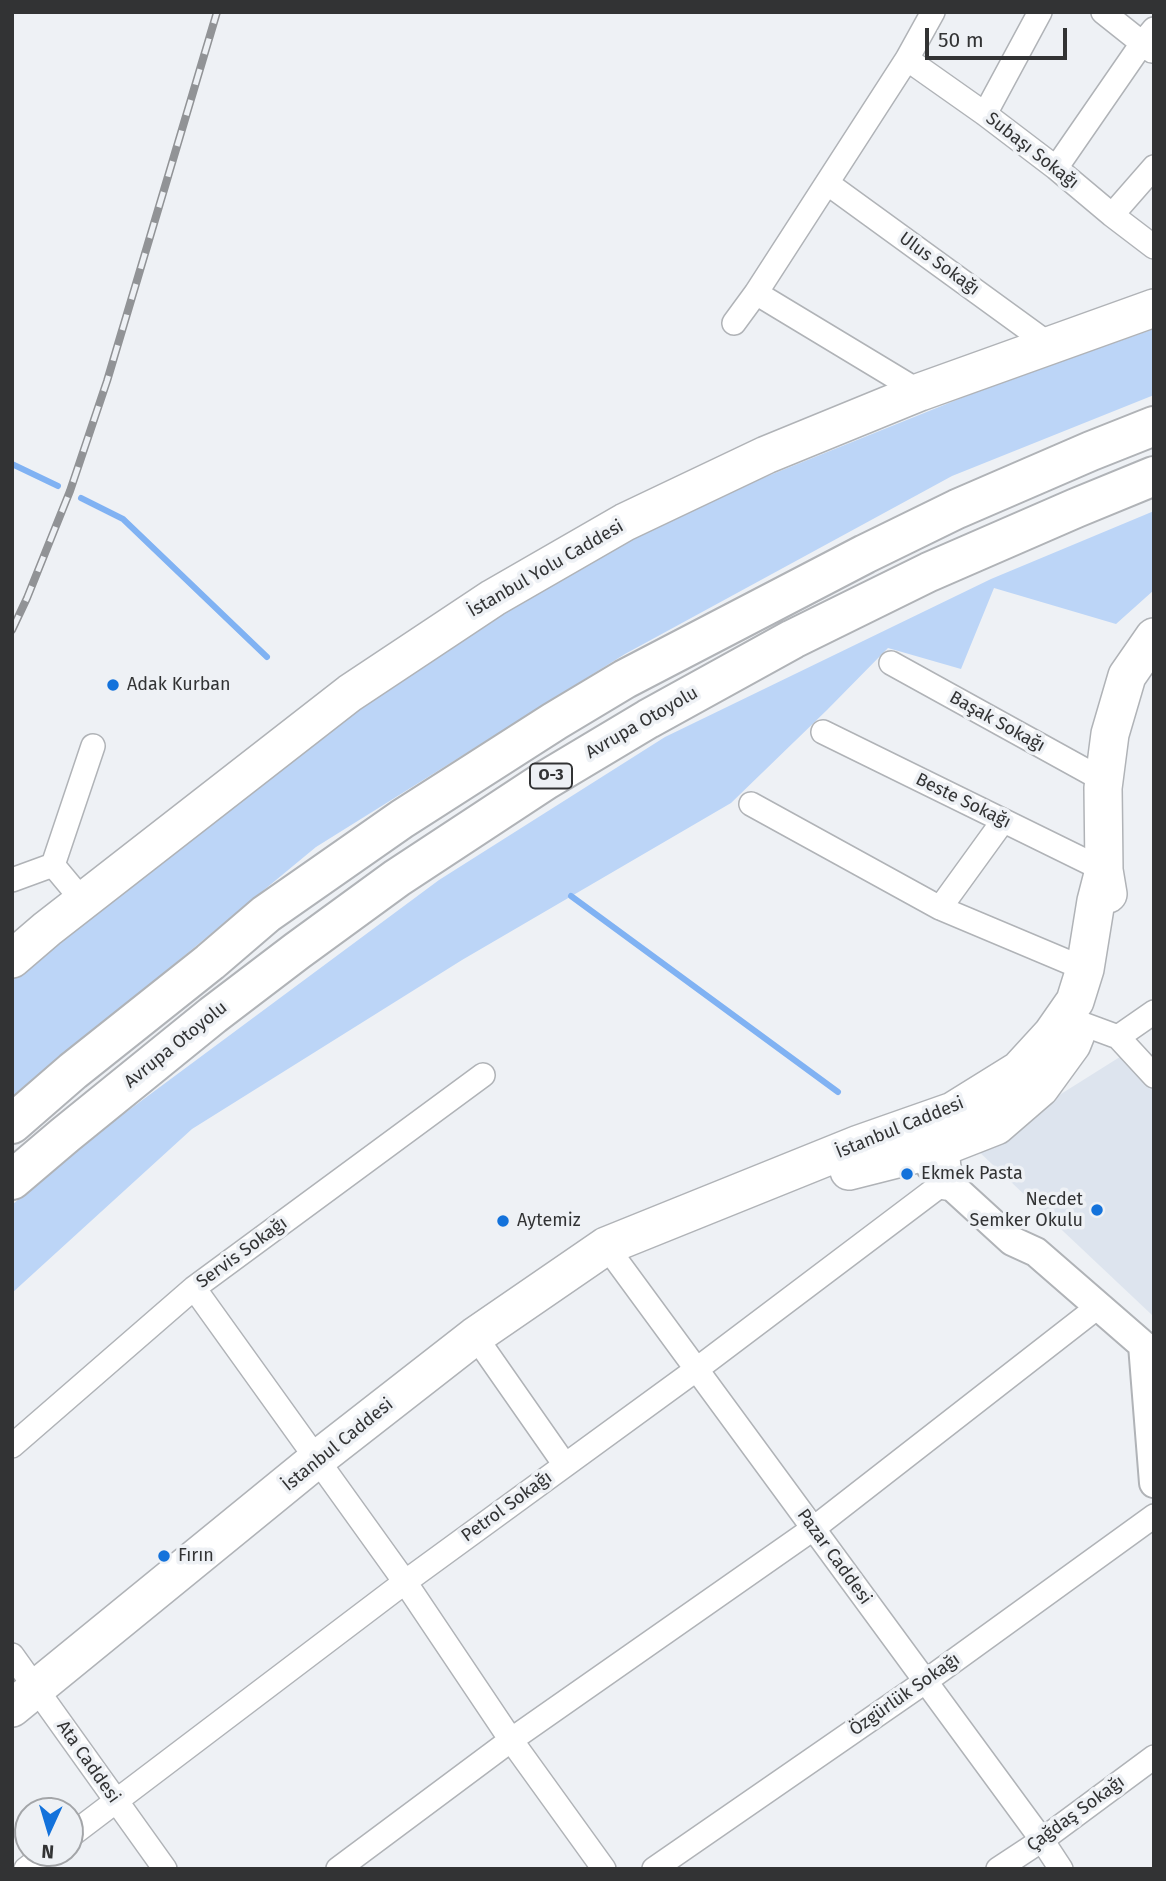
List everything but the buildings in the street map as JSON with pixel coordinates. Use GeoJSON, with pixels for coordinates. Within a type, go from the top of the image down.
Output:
{"type":"FeatureCollection","features":[{"type":"Feature","properties":{"kind":"highway","name":"O-3"},"geometry":{"type":"LineString","coordinates":[[12,1124],[266,914],[402,819],[555,721],[625,679],[865,554],[993,493],[1154,426]]}},
{"type":"Feature","properties":{"kind":"highway","name":"Avrupa Otoyolu"},"geometry":{"type":"LineString","coordinates":[[12,1180],[213,1015],[297,951],[397,878],[546,780],[648,719],[793,639],[929,572],[1154,476]]}},
{"type":"Feature","properties":{"kind":"main road","name":"İstanbul Yolu Caddesi"},"geometry":{"type":"LineString","coordinates":[[12,959],[350,693],[493,598],[637,517],[766,455],[920,392],[1154,308]]}},
{"type":"Feature","properties":{"kind":"main road","name":"İstanbul Caddesi"},"geometry":{"type":"LineString","coordinates":[[24,1698],[316,1460],[475,1336],[606,1246],[859,1144],[953,1111],[1019,1070],[1052,1034],[1072,1021],[1093,997],[1111,914],[1104,870],[1103,780],[1110,734],[1127,676],[1154,637]]}},
{"type":"Feature","properties":{"kind":"main road","name":"İstanbul Caddesi"},"geometry":{"type":"LineString","coordinates":[[685,1215],[934,1161],[996,1126],[1040,1088],[1072,1044],[1075,1001],[1085,969],[1104,870]]}},
{"type":"Feature","properties":{"kind":"main road"},"geometry":{"type":"LineString","coordinates":[[934,1161],[941,1139],[948,1128],[954,1121],[982,1105],[999,1082]]}},
{"type":"Feature","properties":{"kind":"main road"},"geometry":{"type":"LineString","coordinates":[[859,1144],[909,1140],[930,1144],[934,1161]]}},
{"type":"Feature","properties":{"kind":"street"},"geometry":{"type":"LineString","coordinates":[[734,323],[907,59],[933,12]]}},
{"type":"Feature","properties":{"kind":"street"},"geometry":{"type":"LineString","coordinates":[[985,114],[1040,12]]}},
{"type":"Feature","properties":{"kind":"street"},"geometry":{"type":"LineString","coordinates":[[1056,168],[1150,41],[1103,12]]}},
{"type":"Feature","properties":{"kind":"street","name":"Subaşı Sokağı"},"geometry":{"type":"LineString","coordinates":[[907,59],[1056,168],[1154,247]]}},
{"type":"Feature","properties":{"kind":"street"},"geometry":{"type":"LineString","coordinates":[[1112,215],[1154,167]]}},
{"type":"Feature","properties":{"kind":"street","name":"Ulus Sokağı"},"geometry":{"type":"LineString","coordinates":[[827,183],[1050,345]]}},
{"type":"Feature","properties":{"kind":"street"},"geometry":{"type":"LineString","coordinates":[[756,293],[920,392]]}},
{"type":"Feature","properties":{"kind":"street","name":"Başak Sokağı"},"geometry":{"type":"LineString","coordinates":[[891,663],[1103,780]]}},
{"type":"Feature","properties":{"kind":"street","name":"Beste Sokağı"},"geometry":{"type":"LineString","coordinates":[[823,732],[1104,870]]}},
{"type":"Feature","properties":{"kind":"street"},"geometry":{"type":"LineString","coordinates":[[53,865],[93,746]]}},
{"type":"Feature","properties":{"kind":"street"},"geometry":{"type":"LineString","coordinates":[[751,804],[940,908],[1085,969]]}},
{"type":"Feature","properties":{"kind":"street"},"geometry":{"type":"LineString","coordinates":[[940,908],[1003,821]]}},
{"type":"Feature","properties":{"kind":"street"},"geometry":{"type":"LineString","coordinates":[[53,865],[83,901]]}},
{"type":"Feature","properties":{"kind":"street"},"geometry":{"type":"LineString","coordinates":[[12,880],[53,865]]}},
{"type":"Feature","properties":{"kind":"street"},"geometry":{"type":"LineString","coordinates":[[1118,1037],[1154,1012]]}},
{"type":"Feature","properties":{"kind":"street"},"geometry":{"type":"LineString","coordinates":[[1072,1021],[1118,1037],[1154,1076]]}},
{"type":"Feature","properties":{"kind":"street","name":"Servis Sokağı"},"geometry":{"type":"LineString","coordinates":[[12,1446],[194,1288],[483,1074]]}},
{"type":"Feature","properties":{"kind":"street"},"geometry":{"type":"LineString","coordinates":[[934,1161],[1027,1233],[1036,1252],[1148,1352],[1154,1483]]}},
{"type":"Feature","properties":{"kind":"street","name":"Petrol Sokağı"},"geometry":{"type":"LineString","coordinates":[[84,1826],[405,1582],[697,1369],[934,1161]]}},
{"type":"Feature","properties":{"kind":"street","name":"Pazar Caddesi"},"geometry":{"type":"LineString","coordinates":[[606,1246],[1042,1839],[1061,1869]]}},
{"type":"Feature","properties":{"kind":"street"},"geometry":{"type":"LineString","coordinates":[[194,1288],[405,1582],[511,1740],[604,1869]]}},
{"type":"Feature","properties":{"kind":"street"},"geometry":{"type":"LineString","coordinates":[[338,1869],[511,1740],[814,1528],[1099,1306]]}},
{"type":"Feature","properties":{"kind":"street"},"geometry":{"type":"LineString","coordinates":[[475,1336],[565,1465]]}},
{"type":"Feature","properties":{"kind":"street","name":"Özgürlük Sokağı"},"geometry":{"type":"LineString","coordinates":[[654,1869],[926,1681],[1154,1516]]}},
{"type":"Feature","properties":{"kind":"street","name":"Ata Caddesi"},"geometry":{"type":"LineString","coordinates":[[12,1655],[24,1698],[117,1802],[165,1869]]}},
{"type":"Feature","properties":{"kind":"street","name":"Çağdaş Sokağı"},"geometry":{"type":"LineString","coordinates":[[998,1869],[1154,1757]]}},
{"type":"Feature","properties":{"kind":"shaded area"},"geometry":{"type":"Polygon","coordinates":[[[1154,329],[1154,395],[952,476],[625,654],[316,847],[12,1098],[12,977],[115,889],[393,679],[661,519],[1001,382],[1154,329]]]}},
{"type":"Feature","properties":{"kind":"shaded area"},"geometry":{"type":"Polygon","coordinates":[[[1154,511],[1154,590],[1116,624],[994,588],[961,669],[888,648],[731,803],[462,960],[192,1129],[12,1293],[12,1205],[71,1153],[439,880],[665,737],[991,579],[1154,511]]]}},
{"type":"Feature","properties":{"kind":"shaded area","name":"Necdet Semker Okulu"},"geometry":{"type":"Polygon","coordinates":[[[1123,1055],[1154,1087],[1152,1315],[975,1148],[1123,1055]]]}},
{"type":"Feature","properties":{"kind":"waterway"},"geometry":{"type":"LineString","coordinates":[[12,464],[58,486]]}},
{"type":"Feature","properties":{"kind":"waterway"},"geometry":{"type":"LineString","coordinates":[[81,498],[123,519],[267,657]]}},
{"type":"Feature","properties":{"kind":"waterway"},"geometry":{"type":"LineString","coordinates":[[571,896],[838,1092]]}},
{"type":"Feature","properties":{"kind":"railway"},"geometry":{"type":"LineString","coordinates":[[12,630],[70,491],[107,381],[217,12]]}},
{"type":"Feature","properties":{"kind":"place","name":"Adak Kurban"},"geometry":{"type":"Point","coordinates":[113,685]}},
{"type":"Feature","properties":{"kind":"place","name":"Ekmek Pasta"},"geometry":{"type":"Point","coordinates":[907,1174]}},
{"type":"Feature","properties":{"kind":"place","name":"Necdet Semker Okulu"},"geometry":{"type":"Point","coordinates":[1097,1210]}},
{"type":"Feature","properties":{"kind":"place","name":"Aytemiz"},"geometry":{"type":"Point","coordinates":[503,1221]}},
{"type":"Feature","properties":{"kind":"place","name":"Fırın"},"geometry":{"type":"Point","coordinates":[164,1556]}}]}
